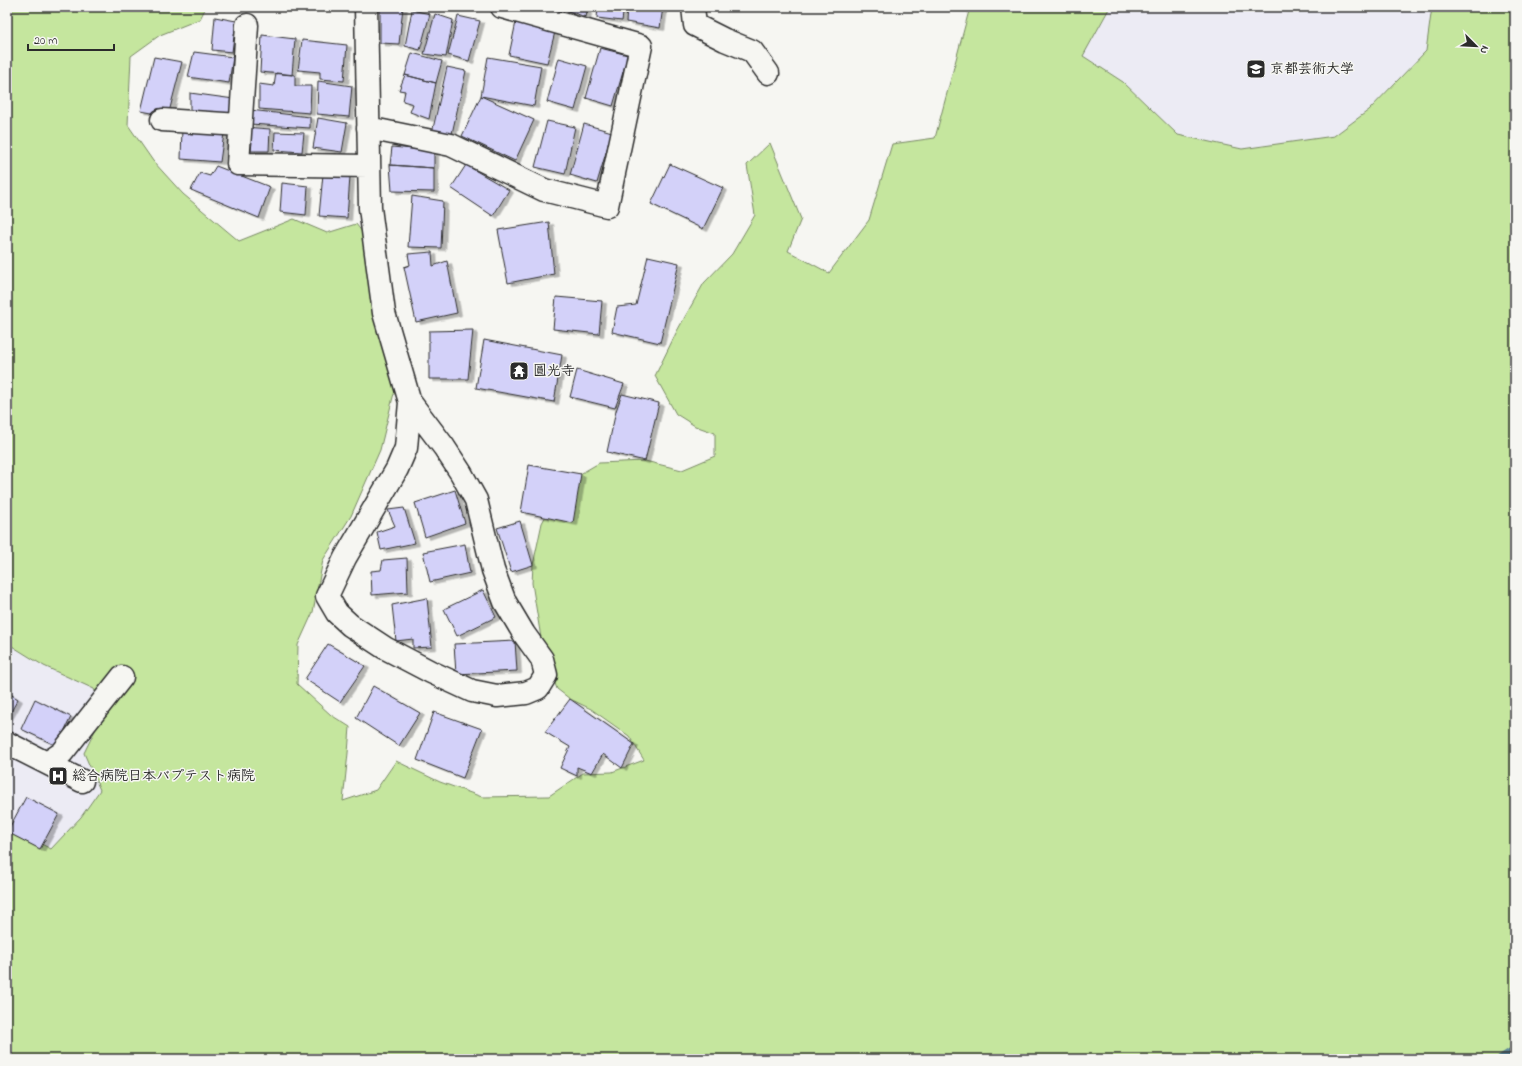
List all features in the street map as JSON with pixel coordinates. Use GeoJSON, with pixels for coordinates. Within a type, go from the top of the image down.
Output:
{"type":"FeatureCollection","features":[{"type":"Feature","properties":{"kind":"street"},"geometry":{"type":"LineString","coordinates":[[366,7],[370,208],[384,313],[410,402],[444,447],[476,500],[493,570],[505,602],[524,634],[542,659],[546,675],[538,688],[526,693],[497,696],[472,691],[385,648],[350,625],[337,613],[327,596],[345,558],[398,469],[406,448],[410,402]]}},
{"type":"Feature","properties":{"kind":"street"},"geometry":{"type":"LineString","coordinates":[[368,128],[450,145],[544,190],[607,206],[641,46],[502,7]]}},
{"type":"Feature","properties":{"kind":"street"},"geometry":{"type":"LineString","coordinates":[[693,7],[695,25],[752,51],[768,73]]}},
{"type":"Feature","properties":{"kind":"street"},"geometry":{"type":"LineString","coordinates":[[247,25],[238,164],[368,166]]}},
{"type":"Feature","properties":{"kind":"street"},"geometry":{"type":"LineString","coordinates":[[162,120],[240,125]]}},
{"type":"Feature","properties":{"kind":"street"},"geometry":{"type":"LineString","coordinates":[[47,763],[62,753],[122,677]]}},
{"type":"Feature","properties":{"kind":"street"},"geometry":{"type":"LineString","coordinates":[[7,743],[82,781]]}},
{"type":"Feature","properties":{"kind":"shaded area","name":"京都芸術大学"},"geometry":{"type":"Polygon","coordinates":[[[1110,7],[1432,7],[1426,51],[1369,110],[1334,136],[1242,149],[1178,135],[1123,82],[1083,56],[1110,7]]]}},
{"type":"Feature","properties":{"kind":"shaded area","name":"総合病院日本バプテスト病院"},"geometry":{"type":"Polygon","coordinates":[[[7,619],[140,707],[64,878],[7,844],[7,619]]]}},
{"type":"Feature","properties":{"kind":"green space"},"geometry":{"type":"Polygon","coordinates":[[[7,7],[206,7],[200,19],[160,35],[131,56],[128,125],[153,161],[183,194],[239,241],[294,219],[327,233],[356,224],[373,246],[401,374],[393,397],[380,450],[351,516],[323,560],[313,612],[298,645],[297,684],[331,715],[350,727],[343,801],[376,790],[396,761],[440,782],[482,797],[549,796],[583,773],[612,772],[644,760],[629,736],[591,709],[570,699],[557,689],[543,650],[532,583],[533,565],[542,523],[563,484],[599,463],[645,461],[682,470],[715,456],[715,433],[695,426],[676,414],[655,376],[677,331],[704,283],[732,254],[755,215],[747,165],[770,143],[801,219],[788,251],[829,273],[869,220],[892,144],[935,138],[970,7],[1110,7],[1083,56],[1123,82],[1178,135],[1242,149],[1334,136],[1369,110],[1426,51],[1432,7],[1515,7],[1515,1059],[7,1059],[7,826],[51,849],[81,817],[100,790],[84,753],[105,710],[94,689],[44,666],[7,643],[7,7]]]}},
{"type":"Feature","properties":{"kind":"building"},"geometry":{"type":"Polygon","coordinates":[[[380,7],[403,7],[399,44],[380,43],[380,7]]]}},
{"type":"Feature","properties":{"kind":"building"},"geometry":{"type":"Polygon","coordinates":[[[556,7],[588,7],[586,17],[556,7]]]}},
{"type":"Feature","properties":{"kind":"building"},"geometry":{"type":"Polygon","coordinates":[[[598,7],[624,7],[622,21],[597,18],[598,7]]]}},
{"type":"Feature","properties":{"kind":"building"},"geometry":{"type":"Polygon","coordinates":[[[627,7],[663,7],[660,28],[626,22],[627,7]]]}},
{"type":"Feature","properties":{"kind":"building"},"geometry":{"type":"Polygon","coordinates":[[[412,10],[430,14],[420,50],[405,46],[412,10]]]}},
{"type":"Feature","properties":{"kind":"building"},"geometry":{"type":"Polygon","coordinates":[[[435,14],[453,20],[446,57],[424,54],[435,14]]]}},
{"type":"Feature","properties":{"kind":"building"},"geometry":{"type":"Polygon","coordinates":[[[458,16],[480,21],[469,61],[448,55],[458,16]]]}},
{"type":"Feature","properties":{"kind":"building"},"geometry":{"type":"Polygon","coordinates":[[[215,17],[236,21],[232,52],[212,50],[215,17]]]}},
{"type":"Feature","properties":{"kind":"building"},"geometry":{"type":"Polygon","coordinates":[[[516,22],[555,32],[547,63],[509,55],[516,22]]]}},
{"type":"Feature","properties":{"kind":"building"},"geometry":{"type":"Polygon","coordinates":[[[262,35],[295,39],[292,75],[260,72],[262,35]]]}},
{"type":"Feature","properties":{"kind":"building"},"geometry":{"type":"Polygon","coordinates":[[[302,40],[347,45],[344,81],[320,79],[320,72],[298,70],[302,40]]]}},
{"type":"Feature","properties":{"kind":"building"},"geometry":{"type":"Polygon","coordinates":[[[600,48],[628,55],[613,106],[586,98],[600,48]]]}},
{"type":"Feature","properties":{"kind":"building"},"geometry":{"type":"Polygon","coordinates":[[[194,52],[233,57],[229,83],[188,77],[194,52]]]}},
{"type":"Feature","properties":{"kind":"building"},"geometry":{"type":"Polygon","coordinates":[[[412,53],[442,61],[436,83],[405,75],[412,53]]]}},
{"type":"Feature","properties":{"kind":"building"},"geometry":{"type":"Polygon","coordinates":[[[154,57],[182,62],[168,116],[141,111],[154,57]]]}},
{"type":"Feature","properties":{"kind":"building"},"geometry":{"type":"Polygon","coordinates":[[[488,57],[541,66],[534,106],[481,96],[488,57]]]}},
{"type":"Feature","properties":{"kind":"building"},"geometry":{"type":"Polygon","coordinates":[[[559,58],[587,66],[575,110],[547,102],[559,58]]]}},
{"type":"Feature","properties":{"kind":"building"},"geometry":{"type":"Polygon","coordinates":[[[447,67],[466,71],[451,138],[432,133],[447,67]]]}},
{"type":"Feature","properties":{"kind":"building"},"geometry":{"type":"Polygon","coordinates":[[[276,73],[295,75],[295,86],[311,86],[310,113],[259,109],[259,84],[274,86],[276,73]]]}},
{"type":"Feature","properties":{"kind":"building"},"geometry":{"type":"Polygon","coordinates":[[[405,75],[436,83],[429,119],[410,112],[413,104],[403,101],[405,91],[399,90],[405,75]]]}},
{"type":"Feature","properties":{"kind":"building"},"geometry":{"type":"Polygon","coordinates":[[[318,81],[352,86],[349,117],[317,114],[318,81]]]}},
{"type":"Feature","properties":{"kind":"building"},"geometry":{"type":"Polygon","coordinates":[[[190,93],[234,99],[232,120],[190,114],[190,93]]]}},
{"type":"Feature","properties":{"kind":"building"},"geometry":{"type":"Polygon","coordinates":[[[481,96],[534,120],[515,161],[462,136],[481,96]]]}},
{"type":"Feature","properties":{"kind":"building"},"geometry":{"type":"Polygon","coordinates":[[[250,110],[310,117],[310,128],[250,124],[250,110]]]}},
{"type":"Feature","properties":{"kind":"building"},"geometry":{"type":"Polygon","coordinates":[[[318,118],[347,123],[342,152],[313,148],[318,118]]]}},
{"type":"Feature","properties":{"kind":"building"},"geometry":{"type":"Polygon","coordinates":[[[547,121],[575,127],[565,174],[535,167],[547,121]]]}},
{"type":"Feature","properties":{"kind":"building"},"geometry":{"type":"Polygon","coordinates":[[[584,124],[612,132],[597,183],[570,175],[584,124]]]}},
{"type":"Feature","properties":{"kind":"building"},"geometry":{"type":"Polygon","coordinates":[[[244,127],[270,129],[269,151],[251,151],[252,142],[244,141],[244,127]]]}},
{"type":"Feature","properties":{"kind":"building"},"geometry":{"type":"Polygon","coordinates":[[[182,128],[224,133],[220,162],[181,159],[182,128]]]}},
{"type":"Feature","properties":{"kind":"building"},"geometry":{"type":"Polygon","coordinates":[[[275,132],[304,133],[302,152],[274,150],[275,132]]]}},
{"type":"Feature","properties":{"kind":"building"},"geometry":{"type":"Polygon","coordinates":[[[392,147],[434,151],[434,168],[390,165],[392,147]]]}},
{"type":"Feature","properties":{"kind":"building"},"geometry":{"type":"Polygon","coordinates":[[[670,164],[723,188],[703,229],[651,204],[670,164]]]}},
{"type":"Feature","properties":{"kind":"building"},"geometry":{"type":"Polygon","coordinates":[[[390,165],[434,168],[434,192],[392,191],[390,165]]]}},
{"type":"Feature","properties":{"kind":"building"},"geometry":{"type":"Polygon","coordinates":[[[466,165],[509,190],[493,216],[451,188],[466,165]]]}},
{"type":"Feature","properties":{"kind":"building"},"geometry":{"type":"Polygon","coordinates":[[[216,166],[270,187],[259,218],[191,190],[200,173],[210,176],[216,166]]]}},
{"type":"Feature","properties":{"kind":"building"},"geometry":{"type":"Polygon","coordinates":[[[323,174],[350,177],[347,218],[319,216],[323,174]]]}},
{"type":"Feature","properties":{"kind":"building"},"geometry":{"type":"Polygon","coordinates":[[[282,183],[308,186],[306,215],[280,212],[282,183]]]}},
{"type":"Feature","properties":{"kind":"building"},"geometry":{"type":"Polygon","coordinates":[[[412,196],[443,201],[441,248],[408,247],[412,196]]]}},
{"type":"Feature","properties":{"kind":"building"},"geometry":{"type":"Polygon","coordinates":[[[549,222],[554,274],[508,283],[498,230],[549,222]]]}},
{"type":"Feature","properties":{"kind":"building"},"geometry":{"type":"Polygon","coordinates":[[[432,252],[433,266],[447,261],[457,313],[416,322],[404,267],[410,265],[408,254],[432,252]]]}},
{"type":"Feature","properties":{"kind":"building"},"geometry":{"type":"Polygon","coordinates":[[[648,256],[679,263],[660,343],[612,332],[617,307],[636,305],[648,256]]]}},
{"type":"Feature","properties":{"kind":"building"},"geometry":{"type":"Polygon","coordinates":[[[556,297],[602,301],[599,334],[553,329],[556,297]]]}},
{"type":"Feature","properties":{"kind":"building"},"geometry":{"type":"Polygon","coordinates":[[[473,330],[468,379],[429,379],[429,331],[473,330]]]}},
{"type":"Feature","properties":{"kind":"building","name":"圓光寺"},"geometry":{"type":"Polygon","coordinates":[[[484,340],[562,355],[554,402],[476,388],[484,340]]]}},
{"type":"Feature","properties":{"kind":"building"},"geometry":{"type":"Polygon","coordinates":[[[577,370],[624,384],[615,408],[570,397],[577,370]]]}},
{"type":"Feature","properties":{"kind":"building"},"geometry":{"type":"Polygon","coordinates":[[[622,394],[659,403],[645,461],[607,452],[616,411],[622,394]]]}},
{"type":"Feature","properties":{"kind":"building"},"geometry":{"type":"Polygon","coordinates":[[[529,465],[581,474],[573,523],[521,512],[529,465]]]}},
{"type":"Feature","properties":{"kind":"building"},"geometry":{"type":"Polygon","coordinates":[[[455,490],[465,523],[425,537],[415,503],[455,490]]]}},
{"type":"Feature","properties":{"kind":"building"},"geometry":{"type":"Polygon","coordinates":[[[404,508],[415,543],[381,550],[377,532],[395,526],[388,510],[404,508]]]}},
{"type":"Feature","properties":{"kind":"building"},"geometry":{"type":"Polygon","coordinates":[[[520,521],[533,565],[511,572],[497,528],[520,521]]]}},
{"type":"Feature","properties":{"kind":"building"},"geometry":{"type":"Polygon","coordinates":[[[465,544],[470,573],[430,582],[423,552],[465,544]]]}},
{"type":"Feature","properties":{"kind":"building"},"geometry":{"type":"Polygon","coordinates":[[[407,558],[408,592],[372,595],[371,571],[381,570],[383,560],[407,558]]]}},
{"type":"Feature","properties":{"kind":"building"},"geometry":{"type":"Polygon","coordinates":[[[483,590],[496,617],[457,636],[444,609],[483,590]]]}},
{"type":"Feature","properties":{"kind":"building"},"geometry":{"type":"Polygon","coordinates":[[[427,598],[432,647],[413,648],[413,639],[396,641],[392,605],[427,598]]]}},
{"type":"Feature","properties":{"kind":"building"},"geometry":{"type":"Polygon","coordinates":[[[515,641],[517,671],[456,674],[454,644],[515,641]]]}},
{"type":"Feature","properties":{"kind":"building"},"geometry":{"type":"Polygon","coordinates":[[[328,644],[365,666],[340,702],[305,679],[328,644]]]}},
{"type":"Feature","properties":{"kind":"building"},"geometry":{"type":"Polygon","coordinates":[[[373,686],[420,713],[399,746],[356,718],[373,686]]]}},
{"type":"Feature","properties":{"kind":"building"},"geometry":{"type":"Polygon","coordinates":[[[7,692],[18,699],[7,719],[7,692]]]}},
{"type":"Feature","properties":{"kind":"building"},"geometry":{"type":"Polygon","coordinates":[[[35,699],[71,717],[57,746],[21,729],[35,699]]]}},
{"type":"Feature","properties":{"kind":"building"},"geometry":{"type":"Polygon","coordinates":[[[570,699],[634,744],[622,768],[603,754],[592,773],[577,767],[577,776],[560,768],[570,747],[545,732],[570,699]]]}},
{"type":"Feature","properties":{"kind":"building"},"geometry":{"type":"Polygon","coordinates":[[[434,712],[482,729],[463,778],[417,760],[434,712]]]}},
{"type":"Feature","properties":{"kind":"building"},"geometry":{"type":"Polygon","coordinates":[[[26,797],[59,814],[40,849],[7,832],[26,797]]]}},
{"type":"Feature","properties":{"kind":"waterway"},"geometry":{"type":"LineString","coordinates":[[1501,1059],[1515,1050]]}},
{"type":"Feature","properties":{"kind":"place","name":"京都芸術大学"},"geometry":{"type":"Point","coordinates":[1256,69]}},
{"type":"Feature","properties":{"kind":"place","name":"圓光寺"},"geometry":{"type":"Point","coordinates":[519,371]}},
{"type":"Feature","properties":{"kind":"place","name":"総合病院日本バプテスト病院"},"geometry":{"type":"Point","coordinates":[58,776]}}]}
